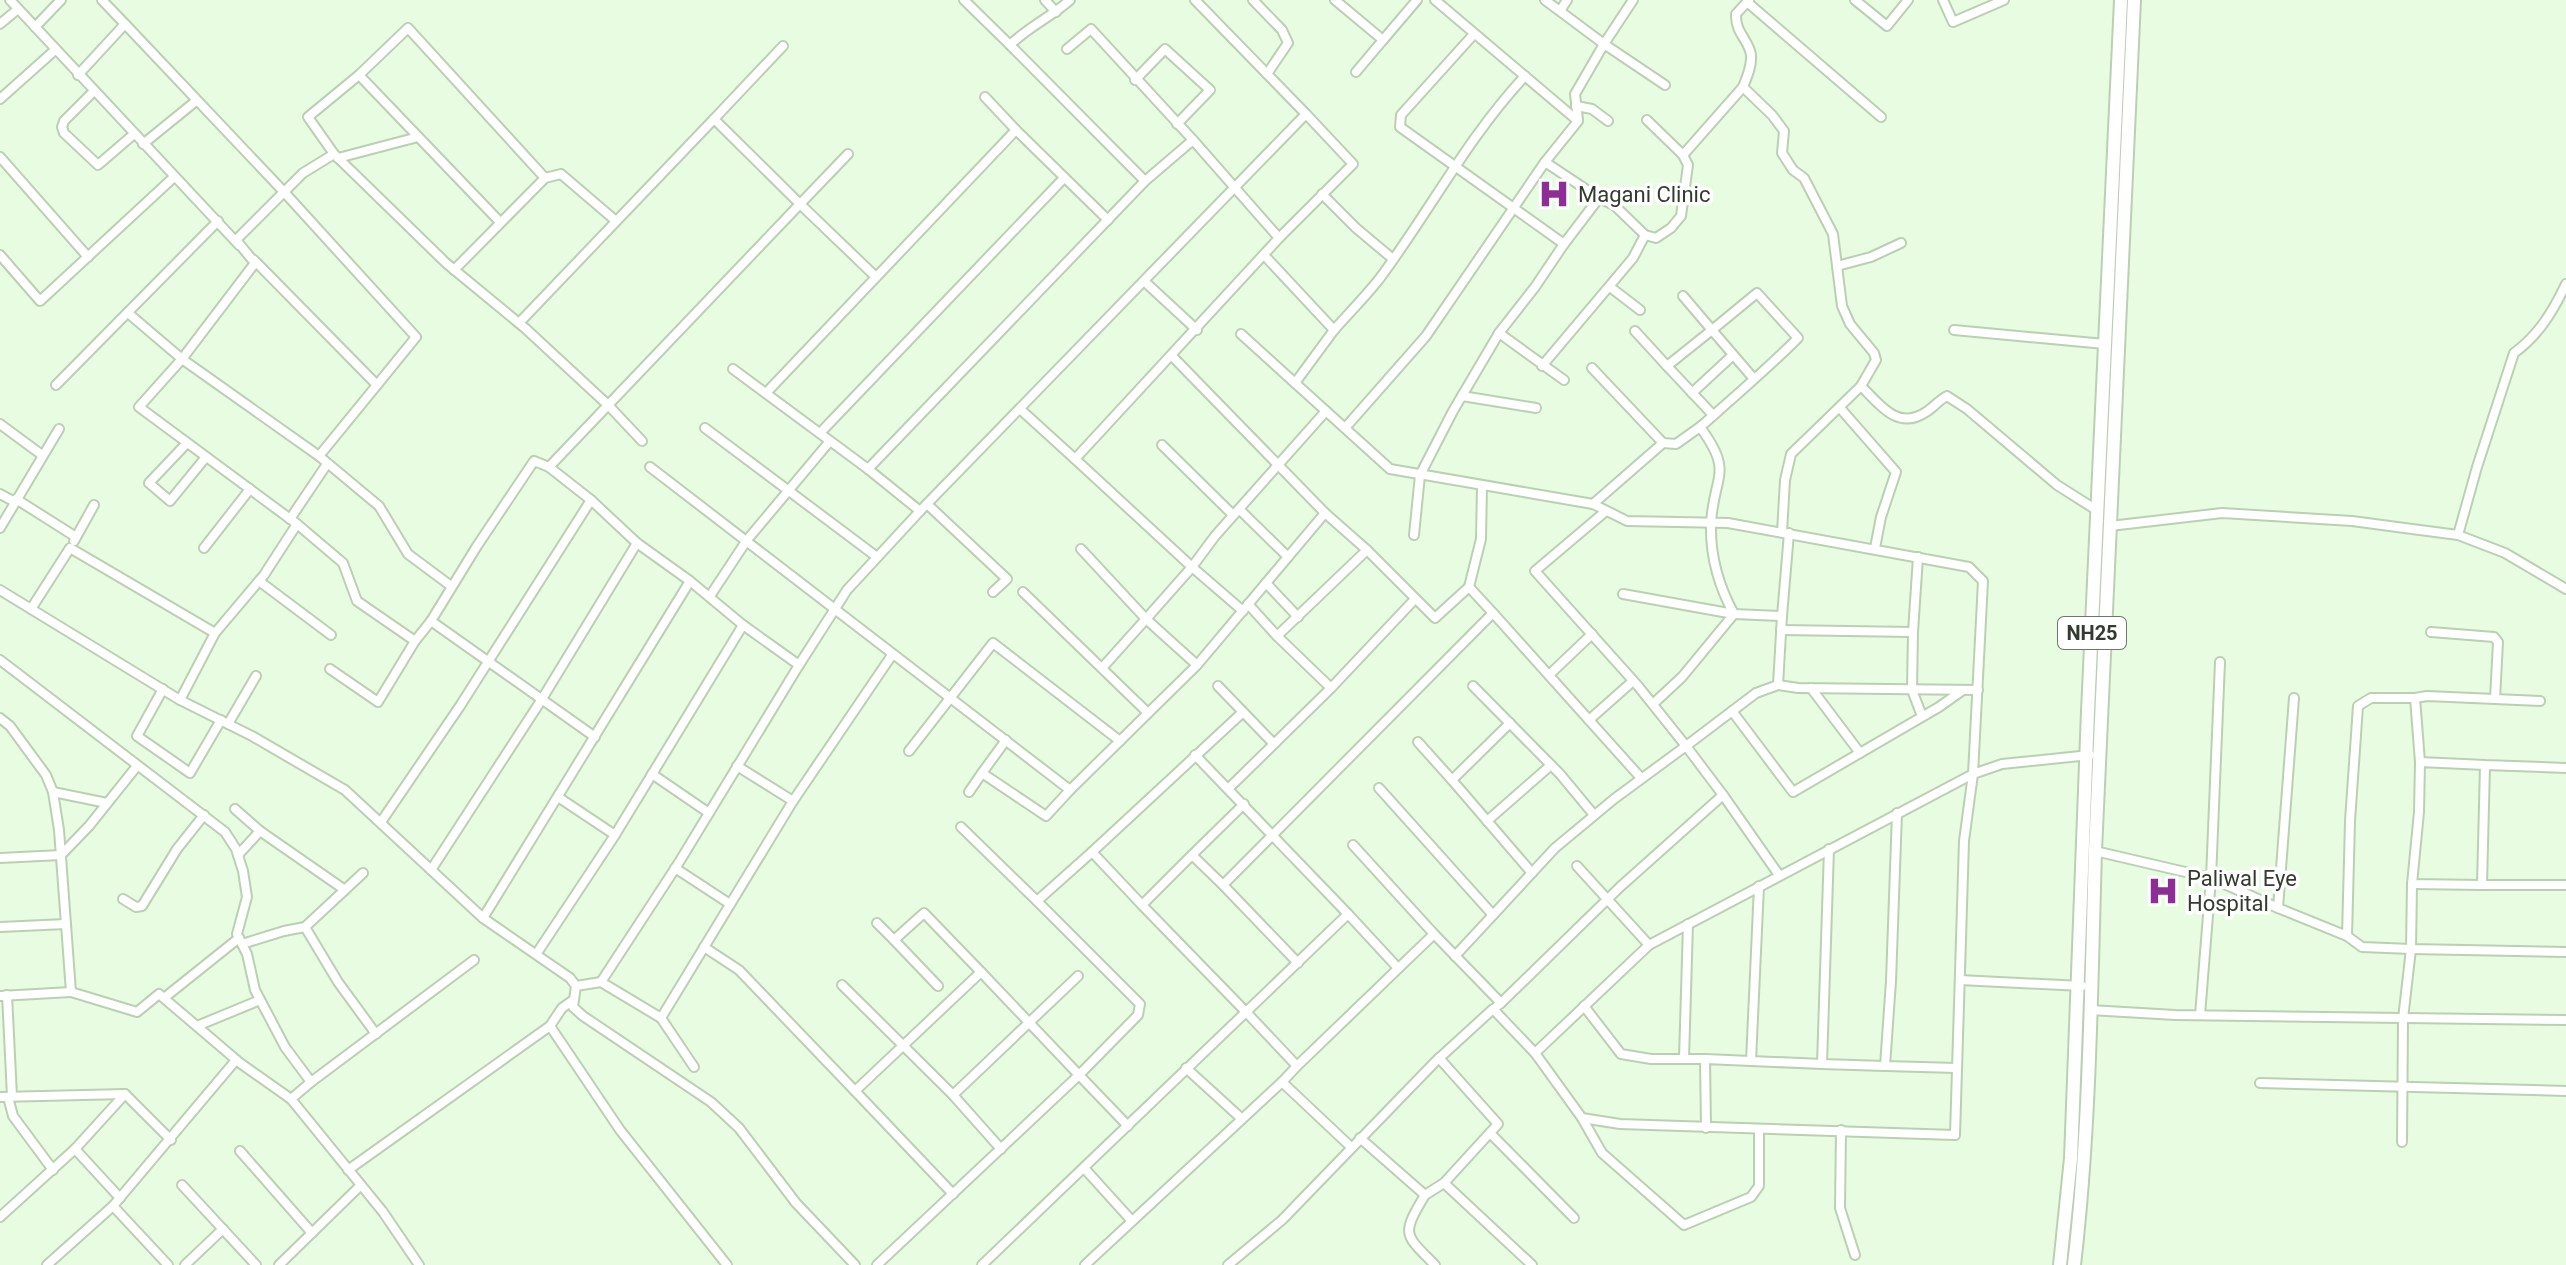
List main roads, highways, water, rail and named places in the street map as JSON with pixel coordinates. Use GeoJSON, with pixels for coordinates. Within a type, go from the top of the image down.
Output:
{"type":"FeatureCollection","features":[{"type":"Feature","properties":{"kind":"main road","name":"NH25"},"geometry":{"type":"LineString","coordinates":[[2060,1265],[2095,851],[2098,511],[2121,0]]}},
{"type":"Feature","properties":{"kind":"main road","name":"NH25"},"geometry":{"type":"LineString","coordinates":[[2074,1265],[2080,1214],[2090,1010],[2084,986],[2094,755],[2110,526],[2134,0]]}},
{"type":"Feature","properties":{"kind":"place","name":"Magani Clinic"},"geometry":{"type":"Point","coordinates":[1554,194]}},
{"type":"Feature","properties":{"kind":"place","name":"Paliwal Eye Hospital"},"geometry":{"type":"Point","coordinates":[2163,891]}}]}
